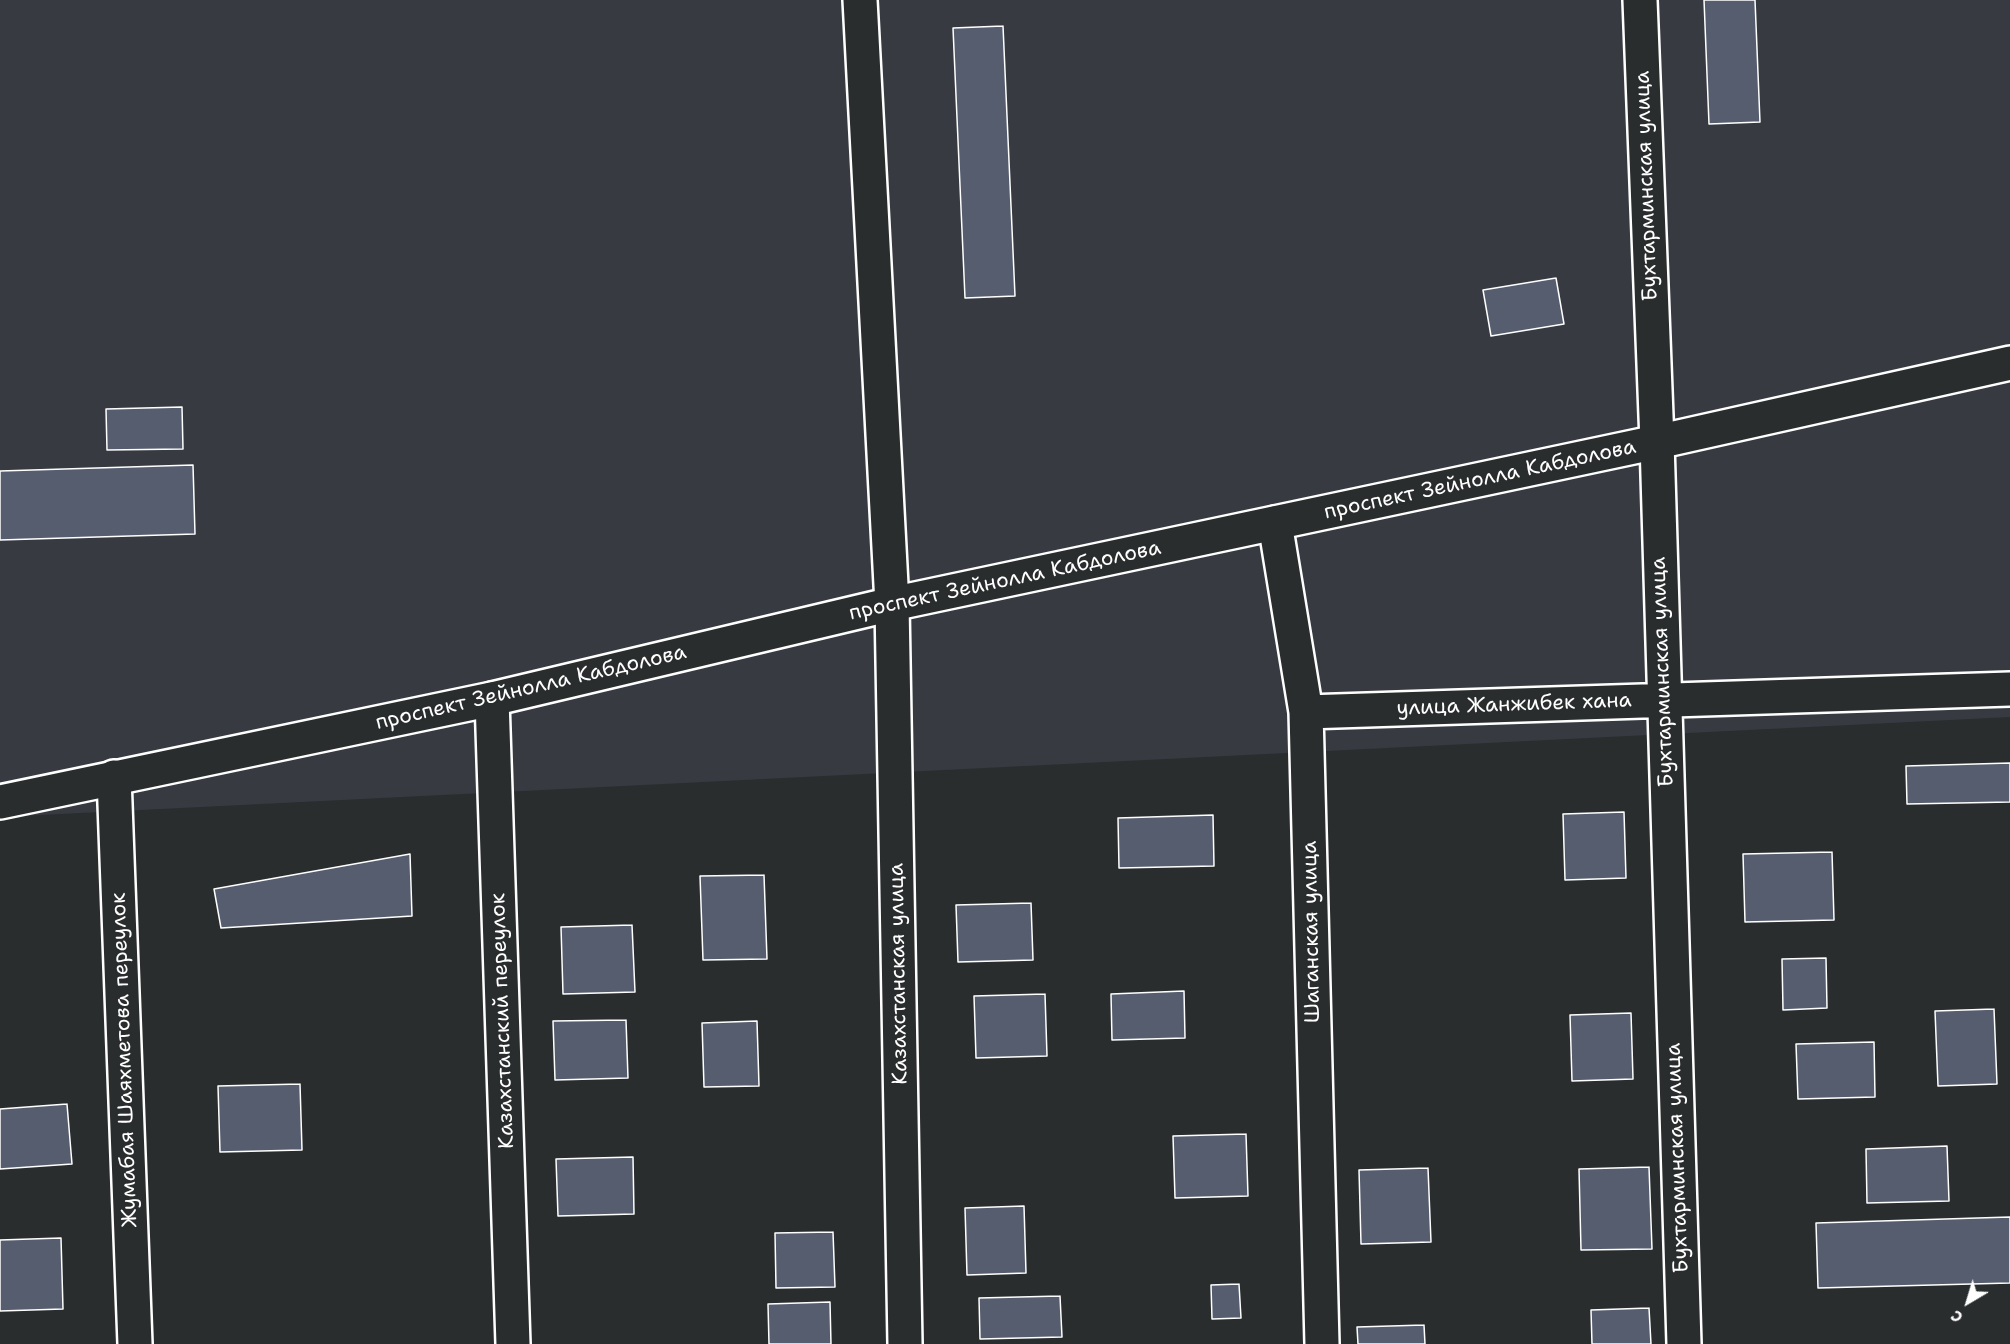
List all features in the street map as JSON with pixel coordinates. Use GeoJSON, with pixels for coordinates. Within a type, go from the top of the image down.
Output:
{"type":"FeatureCollection","features":[{"type":"Feature","properties":{"kind":"street","name":"Казахстанская улица"},"geometry":{"type":"LineString","coordinates":[[860,0],[892,604],[905,1344]]}},
{"type":"Feature","properties":{"kind":"street","name":"Бухтарминская улица"},"geometry":{"type":"LineString","coordinates":[[1640,0],[1657,442],[1684,1344]]}},
{"type":"Feature","properties":{"kind":"street","name":"проспект Зейнолла Кабдолова"},"geometry":{"type":"LineString","coordinates":[[0,802],[492,699],[892,604],[1657,442],[2010,363]]}},
{"type":"Feature","properties":{"kind":"street","name":"Шаганская улица"},"geometry":{"type":"LineString","coordinates":[[1275,523],[1306,712],[1322,1344]]}},
{"type":"Feature","properties":{"kind":"street","name":"улица Жанжибек хана"},"geometry":{"type":"LineString","coordinates":[[1306,712],[2010,689]]}},
{"type":"Feature","properties":{"kind":"street","name":"Казахстанский переулок"},"geometry":{"type":"LineString","coordinates":[[492,699],[513,1344]]}},
{"type":"Feature","properties":{"kind":"street","name":"Жумабая Шаяхметова переулок"},"geometry":{"type":"LineString","coordinates":[[114,777],[135,1344]]}},
{"type":"Feature","properties":{"kind":"shaded area"},"geometry":{"type":"Polygon","coordinates":[[[0,0],[2010,0],[2010,717],[0,817],[0,0]]]}},
{"type":"Feature","properties":{"kind":"building"},"geometry":{"type":"Polygon","coordinates":[[[1704,0],[1755,0],[1760,122],[1709,124],[1704,0]]]}},
{"type":"Feature","properties":{"kind":"building"},"geometry":{"type":"Polygon","coordinates":[[[1003,26],[1015,296],[965,298],[953,28],[1003,26]]]}},
{"type":"Feature","properties":{"kind":"building"},"geometry":{"type":"Polygon","coordinates":[[[1556,278],[1564,324],[1491,336],[1483,290],[1556,278]]]}},
{"type":"Feature","properties":{"kind":"building"},"geometry":{"type":"Polygon","coordinates":[[[182,407],[183,449],[107,450],[106,409],[182,407]]]}},
{"type":"Feature","properties":{"kind":"building"},"geometry":{"type":"Polygon","coordinates":[[[193,465],[195,534],[0,540],[0,471],[193,465]]]}},
{"type":"Feature","properties":{"kind":"building"},"geometry":{"type":"Polygon","coordinates":[[[2010,763],[2010,802],[1907,804],[1906,766],[2010,763]]]}},
{"type":"Feature","properties":{"kind":"building"},"geometry":{"type":"Polygon","coordinates":[[[1624,812],[1626,878],[1565,880],[1563,814],[1624,812]]]}},
{"type":"Feature","properties":{"kind":"building"},"geometry":{"type":"Polygon","coordinates":[[[1213,815],[1214,866],[1119,868],[1118,818],[1213,815]]]}},
{"type":"Feature","properties":{"kind":"building"},"geometry":{"type":"Polygon","coordinates":[[[1832,852],[1834,920],[1745,922],[1743,854],[1832,852]]]}},
{"type":"Feature","properties":{"kind":"building"},"geometry":{"type":"Polygon","coordinates":[[[410,854],[412,916],[221,928],[214,889],[410,854]]]}},
{"type":"Feature","properties":{"kind":"building"},"geometry":{"type":"Polygon","coordinates":[[[764,875],[767,959],[703,960],[700,876],[764,875]]]}},
{"type":"Feature","properties":{"kind":"building"},"geometry":{"type":"Polygon","coordinates":[[[1031,903],[1033,960],[958,962],[956,905],[1031,903]]]}},
{"type":"Feature","properties":{"kind":"building"},"geometry":{"type":"Polygon","coordinates":[[[632,925],[635,992],[563,994],[561,927],[632,925]]]}},
{"type":"Feature","properties":{"kind":"building"},"geometry":{"type":"Polygon","coordinates":[[[1826,958],[1827,1008],[1783,1010],[1782,959],[1826,958]]]}},
{"type":"Feature","properties":{"kind":"building"},"geometry":{"type":"Polygon","coordinates":[[[1184,991],[1185,1038],[1112,1040],[1111,994],[1184,991]]]}},
{"type":"Feature","properties":{"kind":"building"},"geometry":{"type":"Polygon","coordinates":[[[1045,994],[1047,1056],[976,1058],[974,996],[1045,994]]]}},
{"type":"Feature","properties":{"kind":"building"},"geometry":{"type":"Polygon","coordinates":[[[1994,1009],[1997,1084],[1938,1086],[1935,1011],[1994,1009]]]}},
{"type":"Feature","properties":{"kind":"building"},"geometry":{"type":"Polygon","coordinates":[[[1631,1013],[1633,1079],[1572,1081],[1570,1015],[1631,1013]]]}},
{"type":"Feature","properties":{"kind":"building"},"geometry":{"type":"Polygon","coordinates":[[[626,1020],[628,1078],[555,1080],[553,1021],[626,1020]]]}},
{"type":"Feature","properties":{"kind":"building"},"geometry":{"type":"Polygon","coordinates":[[[757,1021],[759,1086],[704,1087],[702,1023],[757,1021]]]}},
{"type":"Feature","properties":{"kind":"building"},"geometry":{"type":"Polygon","coordinates":[[[1874,1042],[1875,1097],[1798,1099],[1796,1044],[1874,1042]]]}},
{"type":"Feature","properties":{"kind":"building"},"geometry":{"type":"Polygon","coordinates":[[[300,1084],[302,1150],[220,1152],[218,1086],[300,1084]]]}},
{"type":"Feature","properties":{"kind":"building"},"geometry":{"type":"Polygon","coordinates":[[[67,1104],[72,1164],[0,1169],[0,1109],[67,1104]]]}},
{"type":"Feature","properties":{"kind":"building"},"geometry":{"type":"Polygon","coordinates":[[[1246,1134],[1248,1196],[1175,1198],[1173,1136],[1246,1134]]]}},
{"type":"Feature","properties":{"kind":"building"},"geometry":{"type":"Polygon","coordinates":[[[1947,1146],[1949,1201],[1867,1203],[1866,1149],[1947,1146]]]}},
{"type":"Feature","properties":{"kind":"building"},"geometry":{"type":"Polygon","coordinates":[[[633,1157],[634,1214],[558,1216],[556,1159],[633,1157]]]}},
{"type":"Feature","properties":{"kind":"building"},"geometry":{"type":"Polygon","coordinates":[[[1649,1167],[1652,1249],[1581,1250],[1579,1169],[1649,1167]]]}},
{"type":"Feature","properties":{"kind":"building"},"geometry":{"type":"Polygon","coordinates":[[[1428,1168],[1431,1242],[1361,1244],[1359,1170],[1428,1168]]]}},
{"type":"Feature","properties":{"kind":"building"},"geometry":{"type":"Polygon","coordinates":[[[1024,1206],[1026,1273],[967,1275],[965,1208],[1024,1206]]]}},
{"type":"Feature","properties":{"kind":"building"},"geometry":{"type":"Polygon","coordinates":[[[2010,1217],[2010,1283],[1818,1288],[1816,1223],[2010,1217]]]}},
{"type":"Feature","properties":{"kind":"building"},"geometry":{"type":"Polygon","coordinates":[[[833,1232],[835,1287],[776,1288],[775,1233],[833,1232]]]}},
{"type":"Feature","properties":{"kind":"building"},"geometry":{"type":"Polygon","coordinates":[[[61,1238],[63,1309],[0,1311],[0,1240],[61,1238]]]}},
{"type":"Feature","properties":{"kind":"building"},"geometry":{"type":"Polygon","coordinates":[[[1239,1284],[1241,1318],[1212,1319],[1211,1285],[1239,1284]]]}},
{"type":"Feature","properties":{"kind":"building"},"geometry":{"type":"Polygon","coordinates":[[[1060,1296],[1062,1337],[980,1339],[979,1298],[1060,1296]]]}},
{"type":"Feature","properties":{"kind":"building"},"geometry":{"type":"Polygon","coordinates":[[[830,1302],[831,1344],[769,1344],[768,1304],[830,1302]]]}},
{"type":"Feature","properties":{"kind":"building"},"geometry":{"type":"Polygon","coordinates":[[[1649,1308],[1651,1344],[1592,1344],[1591,1310],[1649,1308]]]}},
{"type":"Feature","properties":{"kind":"building"},"geometry":{"type":"Polygon","coordinates":[[[1424,1325],[1425,1344],[1358,1344],[1357,1327],[1424,1325]]]}}]}
